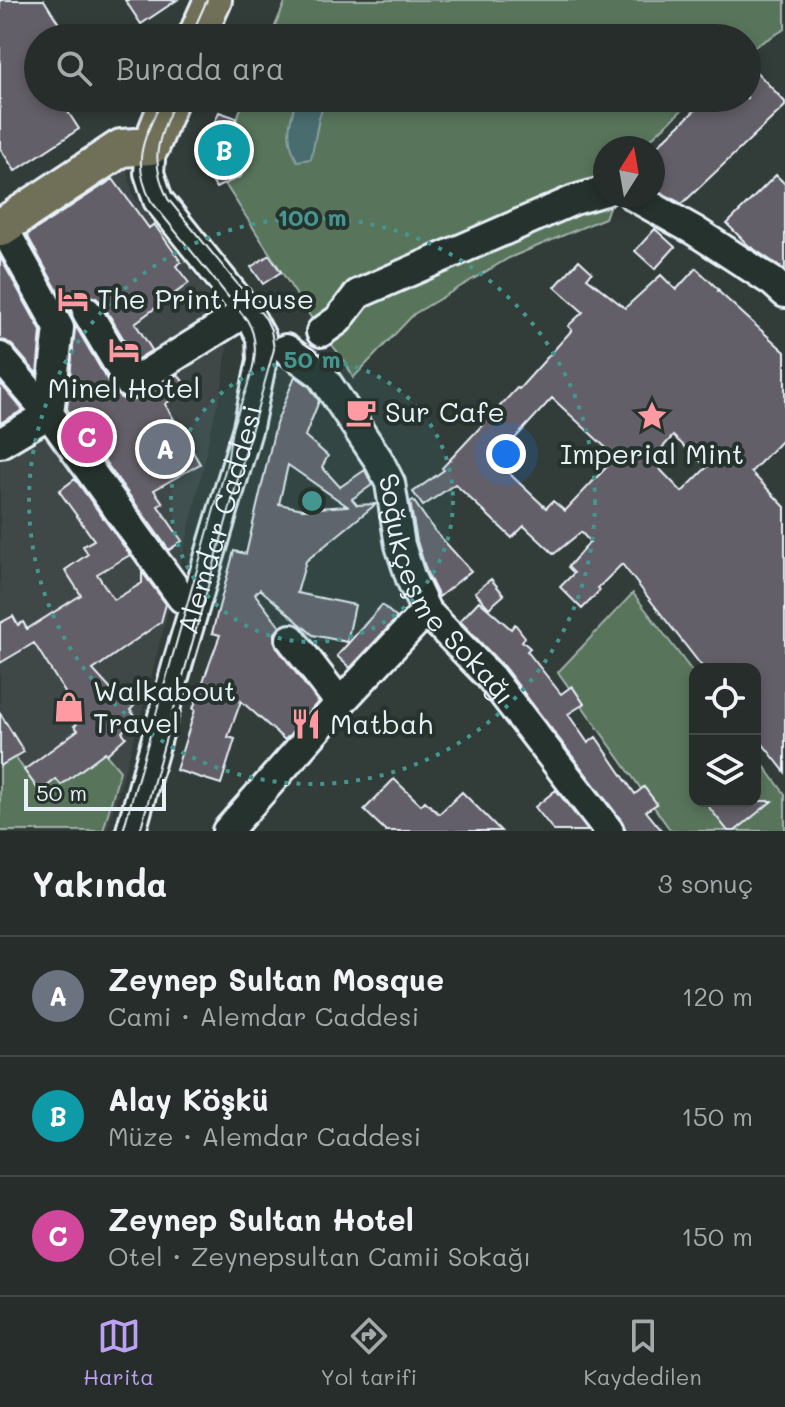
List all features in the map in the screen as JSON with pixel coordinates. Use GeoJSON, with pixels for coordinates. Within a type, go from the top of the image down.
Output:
{"type":"FeatureCollection","features":[{"type":"Feature","properties":{"kind":"main road"},"geometry":{"type":"LineString","coordinates":[[202,24],[213,0]]}},
{"type":"Feature","properties":{"kind":"main road"},"geometry":{"type":"LineString","coordinates":[[1,225],[121,148],[151,146],[164,112]]}},
{"type":"Feature","properties":{"kind":"street"},"geometry":{"type":"LineString","coordinates":[[151,146],[149,173],[158,200],[274,349],[317,334],[338,320],[358,294],[593,194]]}},
{"type":"Feature","properties":{"kind":"street"},"geometry":{"type":"LineString","coordinates":[[654,208],[695,231],[785,293]]}},
{"type":"Feature","properties":{"kind":"street"},"geometry":{"type":"LineString","coordinates":[[1,225],[59,328],[49,414]]}},
{"type":"Feature","properties":{"kind":"street"},"geometry":{"type":"LineString","coordinates":[[87,312],[130,384],[247,311]]}},
{"type":"Feature","properties":{"kind":"street","name":"Soğukçeşme Sokağı"},"geometry":{"type":"LineString","coordinates":[[274,349],[321,374],[378,459],[390,483],[400,545],[426,611],[491,678],[609,831]]}},
{"type":"Feature","properties":{"kind":"street","name":"Alemdar Caddesi"},"geometry":{"type":"LineString","coordinates":[[131,831],[248,427],[262,360],[274,349]]}},
{"type":"Feature","properties":{"kind":"street"},"geometry":{"type":"LineString","coordinates":[[0,357],[49,414],[182,598]]}},
{"type":"Feature","properties":{"kind":"street"},"geometry":{"type":"LineString","coordinates":[[0,443],[49,414]]}},
{"type":"Feature","properties":{"kind":"street"},"geometry":{"type":"LineString","coordinates":[[227,831],[426,611]]}},
{"type":"Feature","properties":{"kind":"street"},"geometry":{"type":"LineString","coordinates":[[291,639],[340,703]]}},
{"type":"Feature","properties":{"kind":"shaded area"},"geometry":{"type":"Polygon","coordinates":[[[124,157],[133,195],[218,305],[228,339],[222,390],[146,698],[107,831],[0,831],[0,237],[124,157]]]}},
{"type":"Feature","properties":{"kind":"green space"},"geometry":{"type":"Polygon","coordinates":[[[286,0],[785,0],[785,29],[761,43],[761,24],[276,24],[286,0]]]}},
{"type":"Feature","properties":{"kind":"green space"},"geometry":{"type":"Polygon","coordinates":[[[239,112],[680,112],[654,136],[593,136],[593,208],[609,208],[605,218],[509,258],[414,314],[353,378],[346,363],[312,319],[225,184],[241,176],[245,163],[245,147],[231,133],[239,112]]]}},
{"type":"Feature","properties":{"kind":"green space"},"geometry":{"type":"Polygon","coordinates":[[[633,593],[689,667],[689,807],[761,807],[761,762],[785,794],[785,831],[671,831],[558,672],[633,593]]]}},
{"type":"Feature","properties":{"kind":"green space"},"geometry":{"type":"Polygon","coordinates":[[[98,745],[120,771],[103,831],[0,831],[0,766],[15,757],[40,791],[56,779],[61,784],[98,745]]]}},
{"type":"Feature","properties":{"kind":"water"},"geometry":{"type":"Polygon","coordinates":[[[293,112],[321,112],[311,159],[297,161],[289,130],[293,112]]]}},
{"type":"Feature","properties":{"kind":"building"},"geometry":{"type":"Polygon","coordinates":[[[0,0],[44,0],[59,24],[24,24],[24,112],[68,112],[79,129],[15,171],[0,148],[0,0]]]}},
{"type":"Feature","properties":{"kind":"building"},"geometry":{"type":"Polygon","coordinates":[[[125,0],[177,0],[141,24],[125,0]]]}},
{"type":"Feature","properties":{"kind":"building"},"geometry":{"type":"Polygon","coordinates":[[[761,77],[785,102],[785,106],[682,204],[665,195],[665,139],[693,112],[761,112],[761,77]]]}},
{"type":"Feature","properties":{"kind":"building"},"geometry":{"type":"Polygon","coordinates":[[[219,112],[237,118],[231,133],[241,140],[247,152],[241,176],[216,188],[209,176],[213,171],[213,158],[204,150],[193,149],[201,131],[209,135],[219,112]]]}},
{"type":"Feature","properties":{"kind":"building"},"geometry":{"type":"Polygon","coordinates":[[[776,175],[785,184],[785,270],[748,245],[727,224],[776,175]]]}},
{"type":"Feature","properties":{"kind":"building"},"geometry":{"type":"Polygon","coordinates":[[[113,179],[149,228],[154,224],[181,262],[176,266],[189,283],[135,323],[152,350],[136,360],[96,298],[86,295],[78,298],[72,304],[70,313],[27,235],[113,179]]]}},
{"type":"Feature","properties":{"kind":"building"},"geometry":{"type":"Polygon","coordinates":[[[655,229],[675,247],[655,269],[635,251],[655,229]]]}},
{"type":"Feature","properties":{"kind":"building"},"geometry":{"type":"Polygon","coordinates":[[[269,255],[281,272],[263,284],[251,267],[269,255]]]}},
{"type":"Feature","properties":{"kind":"building"},"geometry":{"type":"Polygon","coordinates":[[[0,257],[41,331],[37,374],[13,346],[0,340],[0,257]]]}},
{"type":"Feature","properties":{"kind":"building"},"geometry":{"type":"Polygon","coordinates":[[[579,260],[592,272],[587,278],[625,308],[661,275],[676,290],[696,268],[785,352],[785,437],[751,472],[785,507],[785,772],[761,742],[761,663],[699,663],[622,564],[582,609],[560,587],[574,573],[568,567],[590,542],[581,532],[554,554],[524,526],[512,538],[455,484],[423,506],[413,492],[444,470],[442,468],[572,330],[568,326],[583,312],[555,287],[579,260]],[[552,398],[495,460],[546,508],[553,501],[565,511],[616,457],[552,398]],[[673,436],[651,460],[682,492],[707,467],[673,436]]]}},
{"type":"Feature","properties":{"kind":"building"},"geometry":{"type":"Polygon","coordinates":[[[75,325],[115,393],[121,398],[130,401],[138,399],[178,374],[188,389],[165,404],[200,464],[154,490],[163,503],[158,506],[182,541],[169,550],[67,409],[75,325]]]}},
{"type":"Feature","properties":{"kind":"building"},"geometry":{"type":"Polygon","coordinates":[[[295,376],[309,386],[319,401],[305,436],[328,456],[322,467],[340,487],[365,470],[372,485],[352,499],[357,505],[376,504],[306,561],[297,593],[355,605],[347,642],[313,635],[260,589],[255,594],[280,627],[274,640],[278,649],[318,702],[285,740],[241,701],[228,737],[235,739],[221,784],[176,770],[193,709],[220,635],[212,633],[234,551],[246,554],[276,424],[295,376]],[[288,465],[279,504],[303,509],[347,506],[288,465]]]}},
{"type":"Feature","properties":{"kind":"building"},"geometry":{"type":"Polygon","coordinates":[[[0,383],[23,410],[0,423],[0,383]]]}},
{"type":"Feature","properties":{"kind":"building"},"geometry":{"type":"Polygon","coordinates":[[[75,479],[130,555],[97,574],[114,600],[142,583],[142,572],[166,604],[161,622],[93,670],[113,692],[118,688],[134,706],[130,710],[136,717],[122,732],[126,737],[61,785],[56,779],[40,792],[24,770],[78,730],[74,726],[77,724],[67,713],[74,707],[34,643],[0,663],[0,623],[13,616],[18,625],[23,622],[27,629],[81,595],[65,570],[88,554],[83,546],[94,540],[59,491],[75,479]]]}},
{"type":"Feature","properties":{"kind":"building"},"geometry":{"type":"Polygon","coordinates":[[[413,500],[434,530],[471,571],[439,597],[417,541],[410,502],[413,500]]]}},
{"type":"Feature","properties":{"kind":"building"},"geometry":{"type":"Polygon","coordinates":[[[491,579],[504,595],[489,608],[475,592],[491,579]]]}},
{"type":"Feature","properties":{"kind":"building"},"geometry":{"type":"Polygon","coordinates":[[[479,601],[511,629],[515,624],[525,637],[522,641],[530,648],[527,651],[561,694],[572,686],[584,704],[568,714],[588,743],[596,737],[635,794],[644,787],[657,804],[646,811],[662,831],[626,831],[622,821],[504,667],[460,621],[479,601]]]}},
{"type":"Feature","properties":{"kind":"building"},"geometry":{"type":"Polygon","coordinates":[[[382,605],[397,618],[350,668],[337,656],[382,605]]]}},
{"type":"Feature","properties":{"kind":"building"},"geometry":{"type":"Polygon","coordinates":[[[0,713],[24,752],[0,766],[0,713]]]}},
{"type":"Feature","properties":{"kind":"building"},"geometry":{"type":"Polygon","coordinates":[[[394,779],[421,805],[425,801],[439,814],[462,792],[501,831],[386,831],[364,810],[394,779]]]}},
{"type":"Feature","properties":{"kind":"building"},"geometry":{"type":"Polygon","coordinates":[[[556,790],[588,831],[554,831],[535,807],[556,790]]]}},
{"type":"Feature","properties":{"kind":"building"},"geometry":{"type":"Polygon","coordinates":[[[761,801],[772,801],[735,831],[728,831],[709,807],[761,807],[761,801]]]}},
{"type":"Feature","properties":{"kind":"tram line"},"geometry":{"type":"LineString","coordinates":[[196,24],[207,0]]}},
{"type":"Feature","properties":{"kind":"tram line"},"geometry":{"type":"LineString","coordinates":[[123,831],[226,467],[232,428],[252,372],[255,345],[247,320],[151,201],[141,173],[141,160],[142,148],[157,112]]}},
{"type":"Feature","properties":{"kind":"tram line"},"geometry":{"type":"LineString","coordinates":[[140,831],[274,349],[266,319],[168,199],[157,160],[170,112]]}},
{"type":"Feature","properties":{"kind":"place","name":"Alay Köşkü"},"geometry":{"type":"Point","coordinates":[224,150]}},
{"type":"Feature","properties":{"kind":"place","name":"The Print House"},"geometry":{"type":"Point","coordinates":[73,299]}},
{"type":"Feature","properties":{"kind":"place","name":"Minel Hotel"},"geometry":{"type":"Point","coordinates":[124,350]}},
{"type":"Feature","properties":{"kind":"place","name":"Sur Cafe"},"geometry":{"type":"Point","coordinates":[361,412]}},
{"type":"Feature","properties":{"kind":"place","name":"Imperial Mint"},"geometry":{"type":"Point","coordinates":[652,416]}},
{"type":"Feature","properties":{"kind":"place","name":"Zeynep Sultan Hotel"},"geometry":{"type":"Point","coordinates":[87,437]}},
{"type":"Feature","properties":{"kind":"place","name":"Zeynep Sultan Mosque"},"geometry":{"type":"Point","coordinates":[165,449]}},
{"type":"Feature","properties":{"kind":"place","name":"Walkabout Travel"},"geometry":{"type":"Point","coordinates":[69,707]}},
{"type":"Feature","properties":{"kind":"place","name":"Matbah"},"geometry":{"type":"Point","coordinates":[306,724]}}]}
